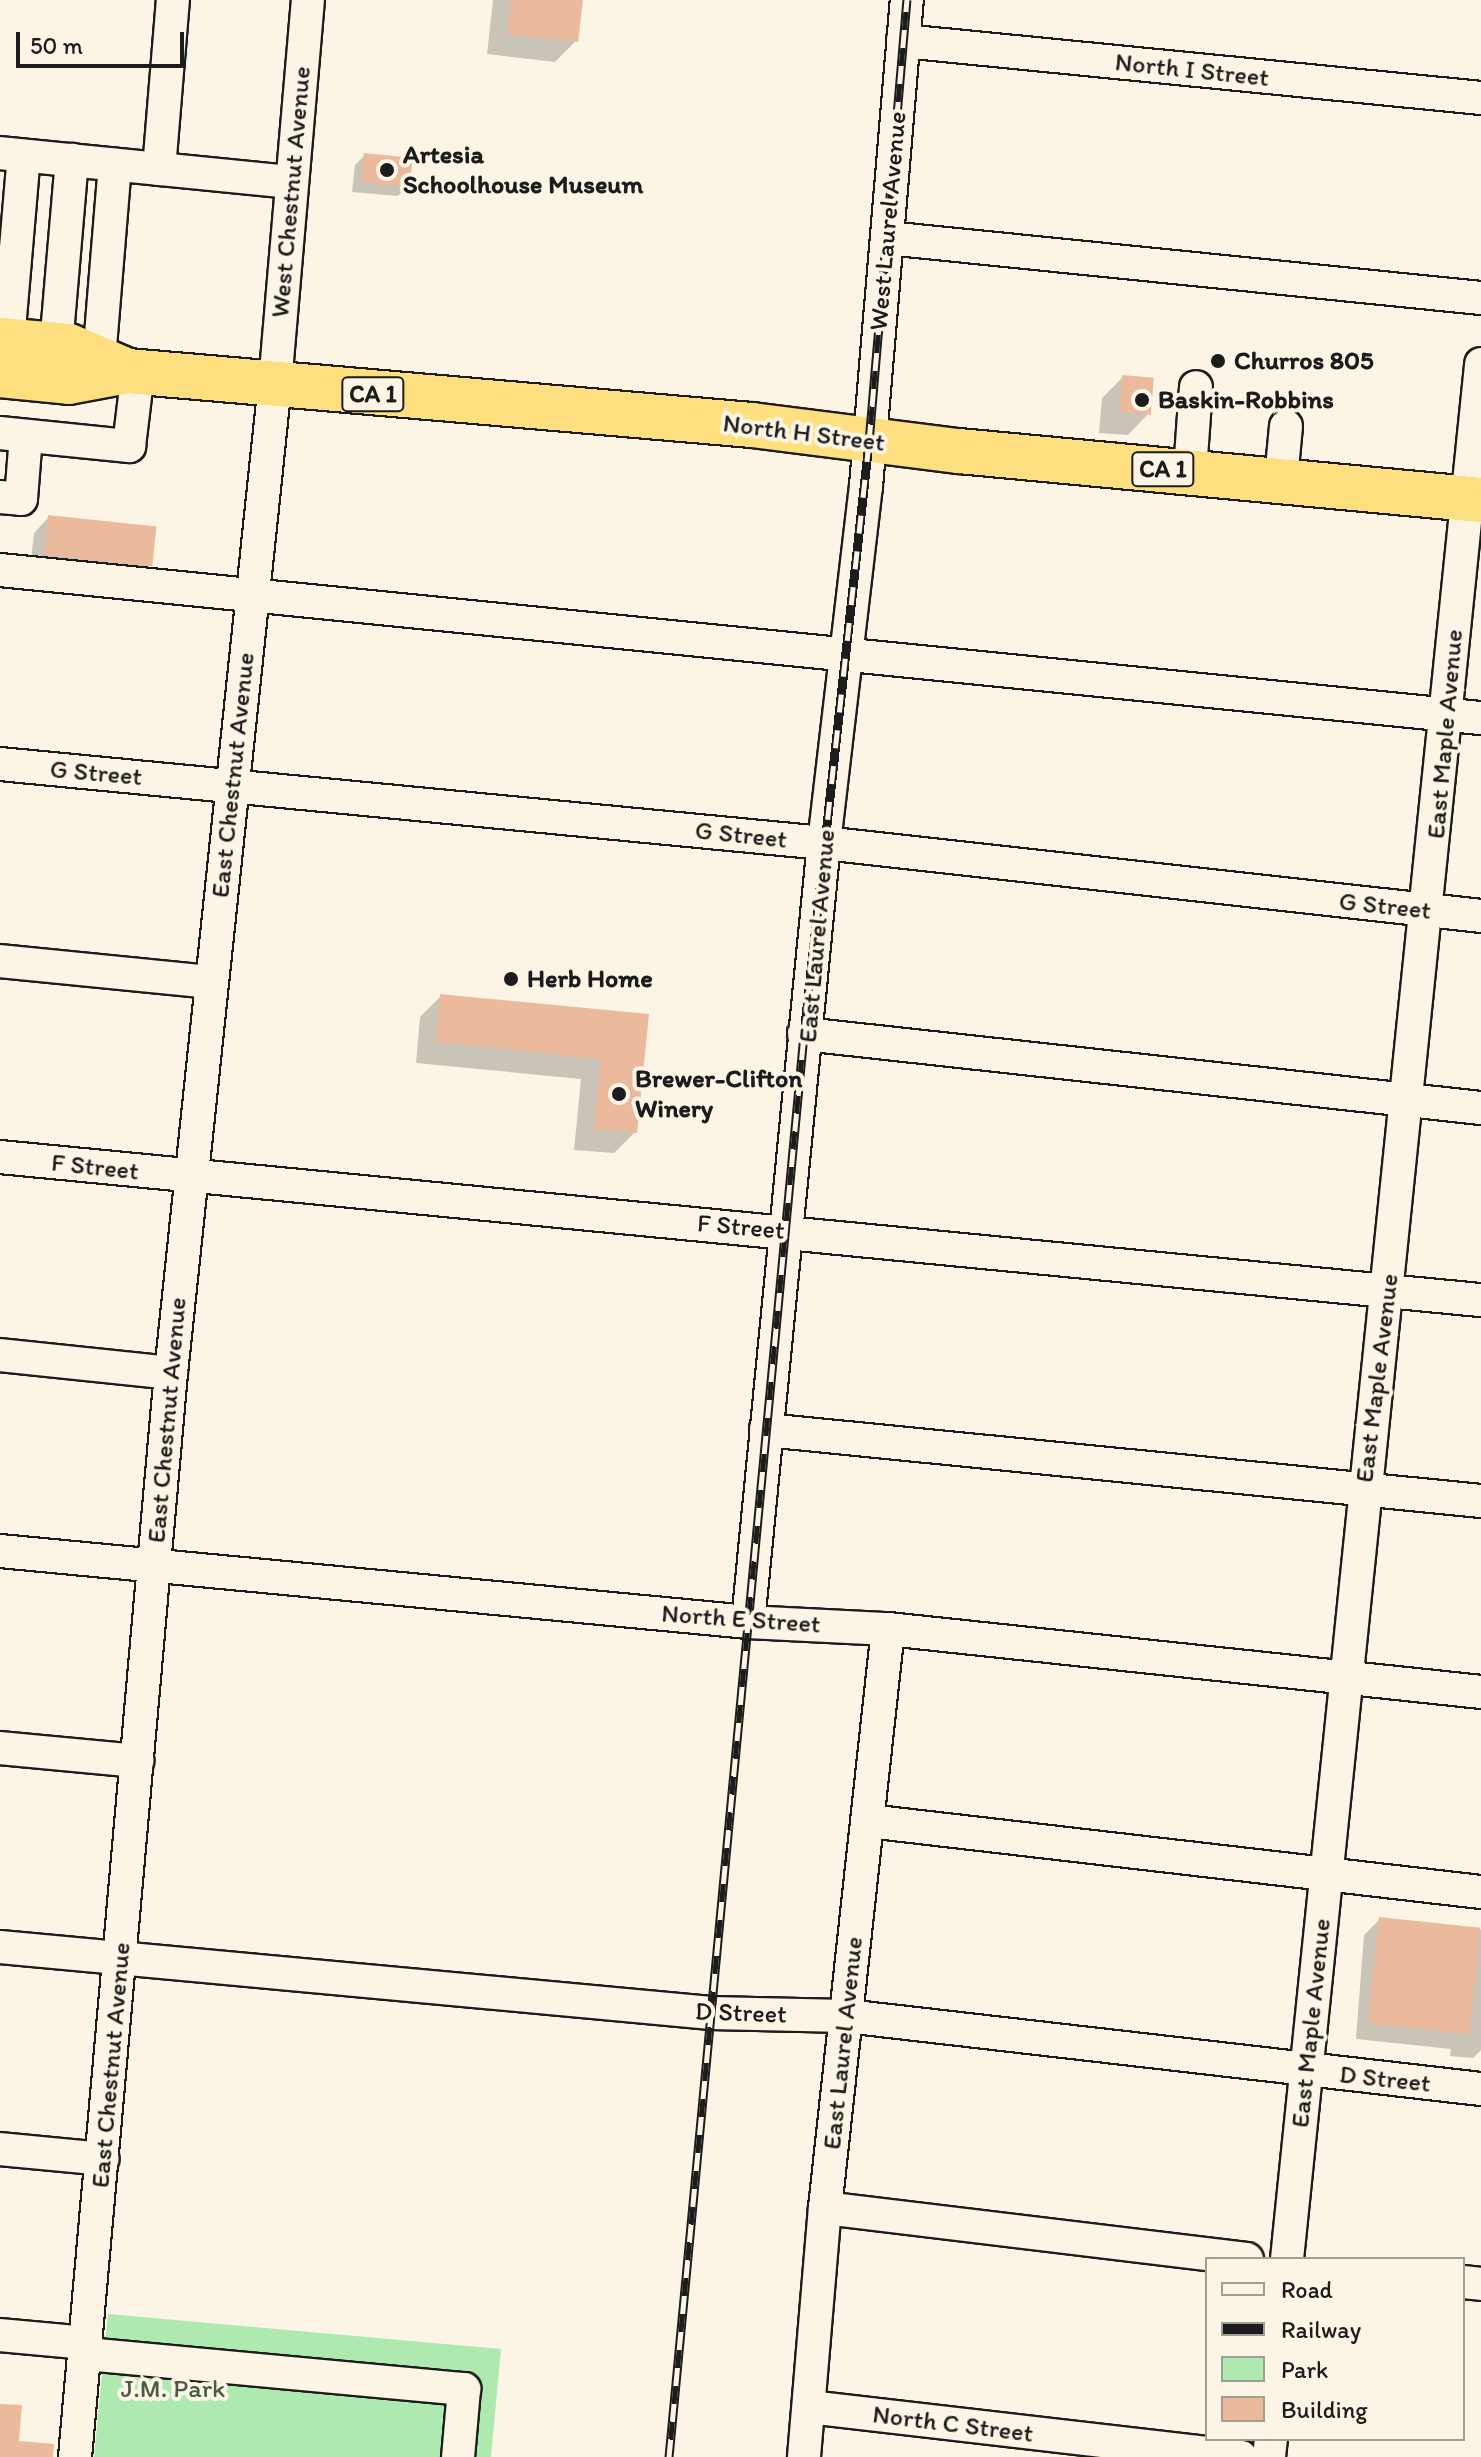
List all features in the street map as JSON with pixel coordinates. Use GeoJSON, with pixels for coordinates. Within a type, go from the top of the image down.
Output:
{"type":"FeatureCollection","features":[{"type":"Feature","properties":{"kind":"highway","name":"North H Street"},"geometry":{"type":"LineString","coordinates":[[3,352],[56,346],[121,367],[275,384],[752,425],[869,442],[1474,499]]}},
{"type":"Feature","properties":{"kind":"highway","name":"North H Street"},"geometry":{"type":"LineString","coordinates":[[3,352],[69,382],[121,367]]}},
{"type":"Feature","properties":{"kind":"street"},"geometry":{"type":"LineString","coordinates":[[159,169],[173,0]]}},
{"type":"Feature","properties":{"kind":"street","name":"West Chestnut Avenue"},"geometry":{"type":"LineString","coordinates":[[275,384],[308,0]]}},
{"type":"Feature","properties":{"kind":"street","name":"West Laurel Avenue"},"geometry":{"type":"LineString","coordinates":[[869,442],[907,0]]}},
{"type":"Feature","properties":{"kind":"street","name":"North I Street"},"geometry":{"type":"LineString","coordinates":[[903,41],[1481,98]]}},
{"type":"Feature","properties":{"kind":"street"},"geometry":{"type":"LineString","coordinates":[[3,352],[12,154],[291,182]]}},
{"type":"Feature","properties":{"kind":"street"},"geometry":{"type":"LineString","coordinates":[[56,346],[72,160]]}},
{"type":"Feature","properties":{"kind":"street"},"geometry":{"type":"LineString","coordinates":[[11,498],[13,435],[129,446],[121,367],[115,165]]}},
{"type":"Feature","properties":{"kind":"street"},"geometry":{"type":"LineString","coordinates":[[887,238],[1481,298]]}},
{"type":"Feature","properties":{"kind":"street","name":"East Maple Avenue"},"geometry":{"type":"LineString","coordinates":[[1287,2257],[1304,2071],[1348,1677],[1364,1490],[1388,1290],[1447,715],[1474,499],[1481,364]]}},
{"type":"Feature","properties":{"kind":"street","name":"East Chestnut Avenue"},"geometry":{"type":"LineString","coordinates":[[75,2457],[190,1176],[275,384]]}},
{"type":"Feature","properties":{"kind":"street"},"geometry":{"type":"LineString","coordinates":[[1190,471],[1196,387]]}},
{"type":"Feature","properties":{"kind":"street"},"geometry":{"type":"LineString","coordinates":[[1281,479],[1286,426]]}},
{"type":"Feature","properties":{"kind":"street","name":"East Laurel Avenue"},"geometry":{"type":"LineString","coordinates":[[748,1622],[824,843],[848,658],[869,442]]}},
{"type":"Feature","properties":{"kind":"street"},"geometry":{"type":"LineString","coordinates":[[0,570],[848,658],[1481,718]]}},
{"type":"Feature","properties":{"kind":"street","name":"G Street"},"geometry":{"type":"LineString","coordinates":[[0,764],[824,843],[1481,916]]}},
{"type":"Feature","properties":{"kind":"street"},"geometry":{"type":"LineString","coordinates":[[0,961],[211,982]]}},
{"type":"Feature","properties":{"kind":"street"},"geometry":{"type":"LineString","coordinates":[[806,1034],[1481,1108]]}},
{"type":"Feature","properties":{"kind":"street","name":"F Street"},"geometry":{"type":"LineString","coordinates":[[0,1157],[1481,1300]]}},
{"type":"Feature","properties":{"kind":"street"},"geometry":{"type":"LineString","coordinates":[[0,1355],[171,1373]]}},
{"type":"Feature","properties":{"kind":"street"},"geometry":{"type":"LineString","coordinates":[[766,1430],[1481,1501]]}},
{"type":"Feature","properties":{"kind":"street","name":"North E Street"},"geometry":{"type":"LineString","coordinates":[[0,1551],[748,1622],[888,1629],[1481,1692]]}},
{"type":"Feature","properties":{"kind":"street","name":"East Laurel Avenue"},"geometry":{"type":"LineString","coordinates":[[804,2457],[825,2208],[888,1629]]}},
{"type":"Feature","properties":{"kind":"street"},"geometry":{"type":"LineString","coordinates":[[0,1748],[137,1761]]}},
{"type":"Feature","properties":{"kind":"street"},"geometry":{"type":"LineString","coordinates":[[868,1821],[1481,1892]]}},
{"type":"Feature","properties":{"kind":"street","name":"D Street"},"geometry":{"type":"LineString","coordinates":[[0,1947],[693,2012],[846,2016],[1481,2089]]}},
{"type":"Feature","properties":{"kind":"street"},"geometry":{"type":"LineString","coordinates":[[0,2149],[103,2159]]}},
{"type":"Feature","properties":{"kind":"street"},"geometry":{"type":"LineString","coordinates":[[825,2208],[1230,2257]]}},
{"type":"Feature","properties":{"kind":"street"},"geometry":{"type":"LineString","coordinates":[[0,2335],[86,2349],[464,2389],[458,2457]]}},
{"type":"Feature","properties":{"kind":"street","name":"North C Street"},"geometry":{"type":"LineString","coordinates":[[809,2407],[1241,2457]]}},
{"type":"Feature","properties":{"kind":"green space","name":"J.M. Park"},"geometry":{"type":"Polygon","coordinates":[[[108,2314],[501,2349],[491,2457],[94,2457],[108,2314]]]}},
{"type":"Feature","properties":{"kind":"building"},"geometry":{"type":"Polygon","coordinates":[[[511,0],[583,0],[578,42],[507,34],[511,0]]]}},
{"type":"Feature","properties":{"kind":"building","name":"Artesia Schoolhouse Museum"},"geometry":{"type":"Polygon","coordinates":[[[364,153],[413,158],[410,187],[361,182],[364,153]]]}},
{"type":"Feature","properties":{"kind":"building"},"geometry":{"type":"Polygon","coordinates":[[[1122,375],[1154,378],[1151,415],[1119,412],[1122,375]]]}},
{"type":"Feature","properties":{"kind":"building"},"geometry":{"type":"Polygon","coordinates":[[[48,515],[156,526],[152,566],[44,555],[48,515]]]}},
{"type":"Feature","properties":{"kind":"building","name":"Brewer-Clifton Winery"},"geometry":{"type":"Polygon","coordinates":[[[440,994],[649,1014],[637,1133],[594,1129],[601,1059],[436,1042],[440,994]]]}},
{"type":"Feature","properties":{"kind":"building"},"geometry":{"type":"Polygon","coordinates":[[[1379,1917],[1480,1928],[1469,2034],[1368,2023],[1379,1917]]]}},
{"type":"Feature","properties":{"kind":"building"},"geometry":{"type":"Polygon","coordinates":[[[0,2404],[22,2405],[19,2441],[54,2444],[53,2457],[0,2457],[0,2404]]]}},
{"type":"Feature","properties":{"kind":"railway"},"geometry":{"type":"LineString","coordinates":[[669,2457],[804,1034],[869,442],[907,0]]}},
{"type":"Feature","properties":{"kind":"place","name":"Artesia Schoolhouse Museum"},"geometry":{"type":"Point","coordinates":[387,170]}},
{"type":"Feature","properties":{"kind":"place","name":"Churros 805"},"geometry":{"type":"Point","coordinates":[1218,361]}},
{"type":"Feature","properties":{"kind":"place","name":"Baskin-Robbins"},"geometry":{"type":"Point","coordinates":[1142,400]}},
{"type":"Feature","properties":{"kind":"place","name":"Herb Home"},"geometry":{"type":"Point","coordinates":[511,979]}},
{"type":"Feature","properties":{"kind":"place","name":"Brewer-Clifton Winery"},"geometry":{"type":"Point","coordinates":[619,1094]}}]}
